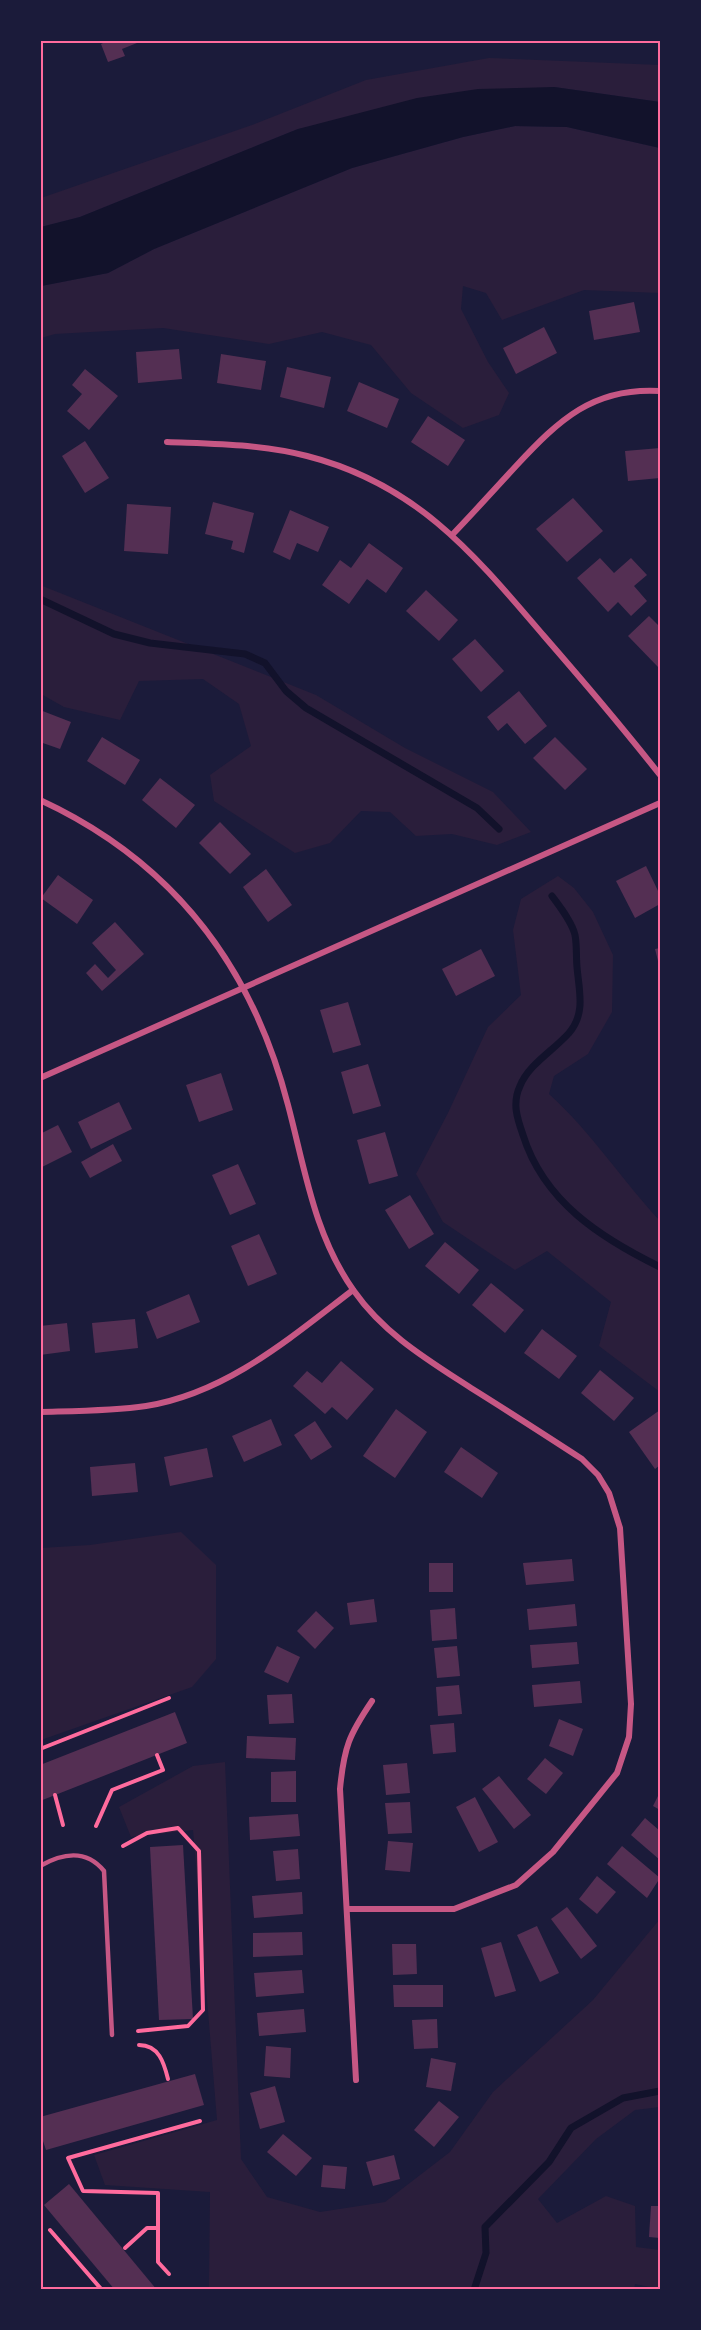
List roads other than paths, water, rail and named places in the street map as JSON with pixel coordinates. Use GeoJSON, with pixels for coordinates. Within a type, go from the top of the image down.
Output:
{"type":"FeatureCollection","features":[{"type":"Feature","properties":{"kind":"street"},"geometry":{"type":"LineString","coordinates":[[453,534],[552,427],[576,410],[616,394],[642,390],[660,391]]}},
{"type":"Feature","properties":{"kind":"street"},"geometry":{"type":"LineString","coordinates":[[167,442],[259,446],[329,462],[393,491],[453,534],[485,567],[660,775]]}},
{"type":"Feature","properties":{"kind":"street"},"geometry":{"type":"LineString","coordinates":[[40,800],[78,818],[107,836],[155,874],[202,925],[246,988],[273,1051],[315,1215],[340,1270],[353,1290],[393,1334],[409,1347],[582,1459],[598,1475],[609,1493],[620,1528],[631,1704],[629,1737],[617,1773],[553,1851],[516,1885],[454,1909],[347,1909]]}},
{"type":"Feature","properties":{"kind":"street"},"geometry":{"type":"LineString","coordinates":[[40,1078],[660,803]]}},
{"type":"Feature","properties":{"kind":"street"},"geometry":{"type":"LineString","coordinates":[[40,1412],[146,1406],[206,1388],[262,1359],[353,1290]]}},
{"type":"Feature","properties":{"kind":"street"},"geometry":{"type":"LineString","coordinates":[[356,2080],[340,1789],[343,1757],[349,1735],[372,1701]]}},
{"type":"Feature","properties":{"kind":"lane"},"geometry":{"type":"LineString","coordinates":[[40,1866],[66,1855],[83,1856],[96,1861],[104,1872],[112,2034]]}},
{"type":"Feature","properties":{"kind":"waterway"},"geometry":{"type":"LineString","coordinates":[[40,599],[114,634],[150,643],[245,654],[265,663],[286,691],[306,708],[477,808],[499,829]]}},
{"type":"Feature","properties":{"kind":"waterway"},"geometry":{"type":"LineString","coordinates":[[552,896],[569,920],[575,935],[580,1010],[569,1033],[535,1064],[524,1078],[516,1098],[519,1123],[532,1159],[560,1199],[596,1230],[660,1267]]}},
{"type":"Feature","properties":{"kind":"waterway"},"geometry":{"type":"LineString","coordinates":[[474,2290],[486,2253],[485,2227],[549,2162],[571,2128],[623,2098],[660,2091]]}}]}
